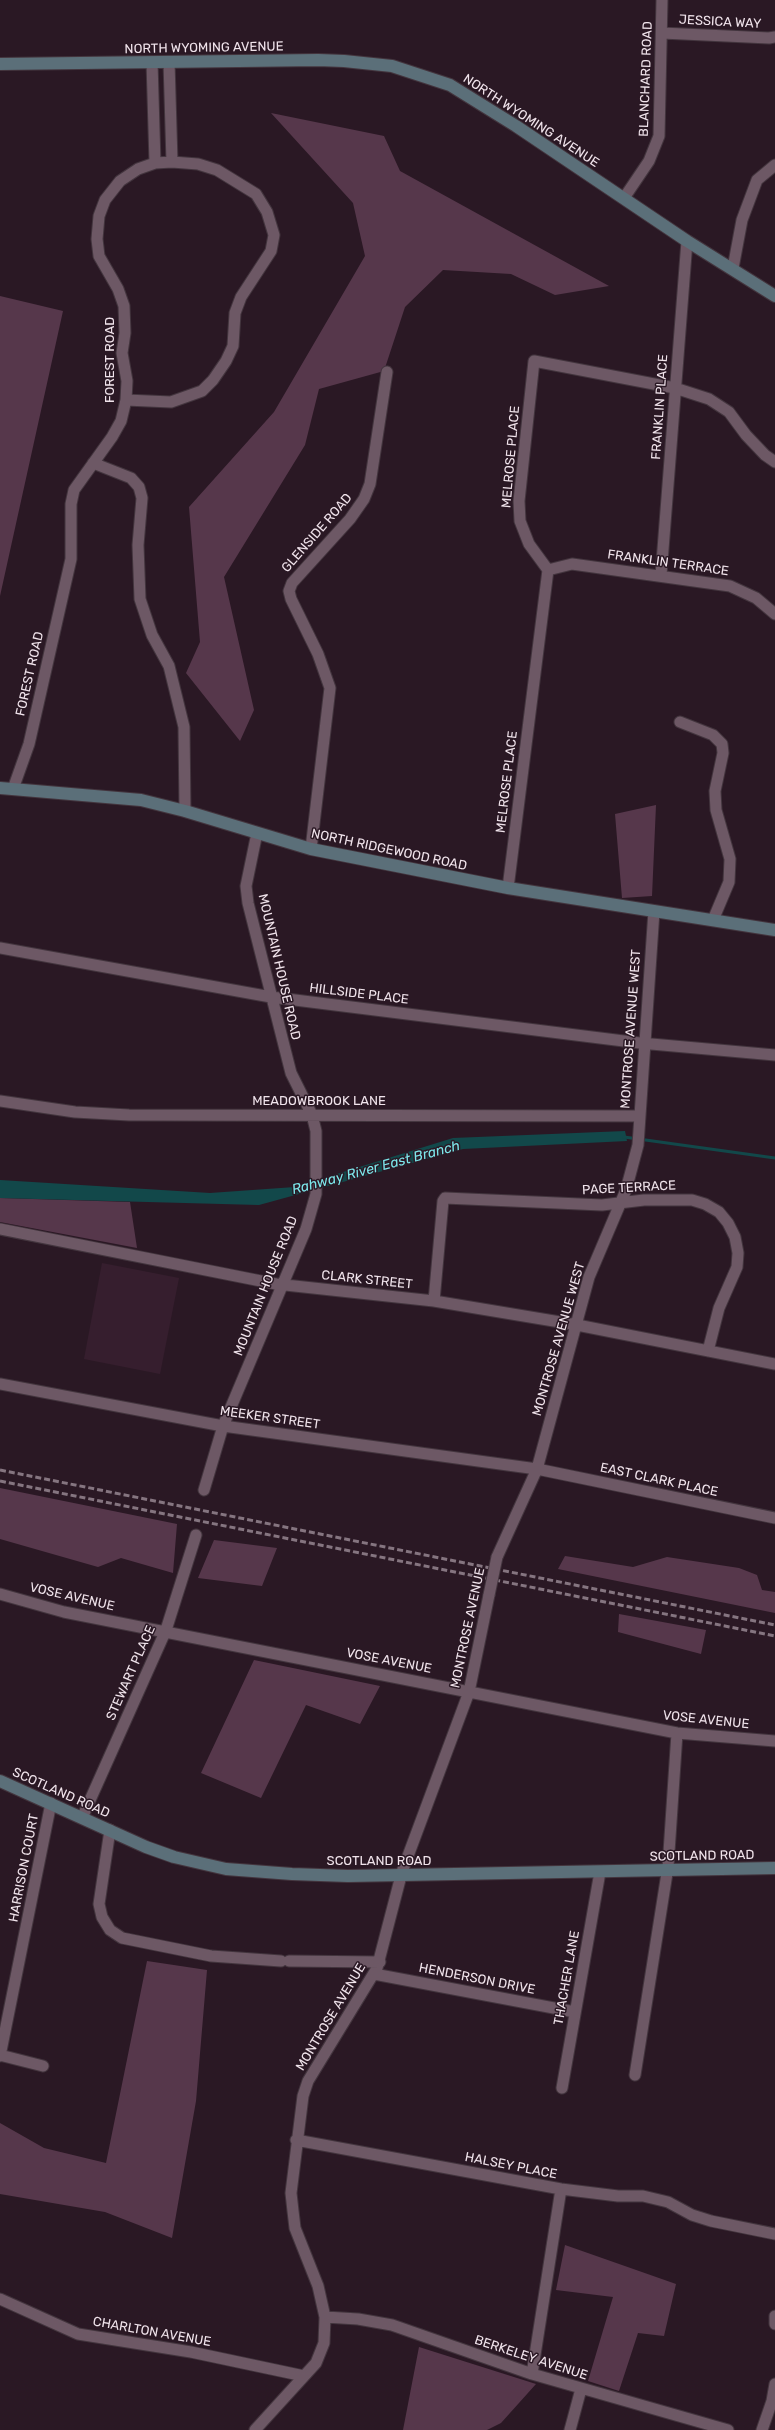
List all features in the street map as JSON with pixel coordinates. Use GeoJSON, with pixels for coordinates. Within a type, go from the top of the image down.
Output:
{"type":"FeatureCollection","features":[{"type":"Feature","properties":{"kind":"main road","name":"NORTH WYOMING AVENUE"},"geometry":{"type":"LineString","coordinates":[[0,64],[344,61],[392,66],[450,85],[516,126],[687,241],[775,296]]}},
{"type":"Feature","properties":{"kind":"main road","name":"NORTH RIDGEWOOD ROAD"},"geometry":{"type":"LineString","coordinates":[[0,788],[141,800],[185,811],[311,848],[508,888],[775,930]]}},
{"type":"Feature","properties":{"kind":"main road","name":"SCOTLAND ROAD"},"geometry":{"type":"LineString","coordinates":[[0,1781],[174,1857],[220,1868],[292,1874],[401,1875],[775,1868]]}},
{"type":"Feature","properties":{"kind":"street","name":"BLANCHARD ROAD"},"geometry":{"type":"LineString","coordinates":[[624,198],[649,161],[659,136],[662,0]]}},
{"type":"Feature","properties":{"kind":"street","name":"JESSICA WAY"},"geometry":{"type":"LineString","coordinates":[[662,33],[768,38],[775,37]]}},
{"type":"Feature","properties":{"kind":"street"},"geometry":{"type":"LineString","coordinates":[[152,62],[155,163]]}},
{"type":"Feature","properties":{"kind":"street"},"geometry":{"type":"LineString","coordinates":[[169,62],[172,162]]}},
{"type":"Feature","properties":{"kind":"street","name":"FOREST ROAD"},"geometry":{"type":"LineString","coordinates":[[14,789],[29,744],[71,559],[71,504],[74,490],[121,421],[126,400],[127,381],[122,353],[125,333],[124,306],[118,289],[99,256],[97,239],[99,216],[105,200],[120,181],[138,169],[155,163],[172,162],[198,164],[217,170],[256,194],[267,212],[274,235],[271,251],[241,297],[235,313],[233,346],[226,362],[214,380],[202,391],[171,402],[126,400]]}},
{"type":"Feature","properties":{"kind":"street"},"geometry":{"type":"LineString","coordinates":[[732,268],[742,220],[757,180],[775,165]]}},
{"type":"Feature","properties":{"kind":"street","name":"FRANKLIN PLACE"},"geometry":{"type":"LineString","coordinates":[[661,576],[687,241]]}},
{"type":"Feature","properties":{"kind":"street","name":"MELROSE PLACE"},"geometry":{"type":"LineString","coordinates":[[508,888],[548,570],[529,544],[520,522],[519,501],[534,361],[675,388],[719,404],[735,418],[765,455],[775,462]]}},
{"type":"Feature","properties":{"kind":"street","name":"GLENSIDE ROAD"},"geometry":{"type":"LineString","coordinates":[[311,848],[330,688],[318,654],[291,599],[289,591],[292,583],[350,520],[364,500],[370,484],[387,372]]}},
{"type":"Feature","properties":{"kind":"street"},"geometry":{"type":"LineString","coordinates":[[93,463],[131,478],[139,487],[142,498],[138,545],[140,599],[152,635],[169,666],[184,727],[185,811]]}},
{"type":"Feature","properties":{"kind":"street","name":"FRANKLIN TERRACE"},"geometry":{"type":"LineString","coordinates":[[548,570],[572,564],[730,586],[756,598],[775,614]]}},
{"type":"Feature","properties":{"kind":"street"},"geometry":{"type":"LineString","coordinates":[[680,722],[713,735],[722,744],[723,753],[715,791],[716,810],[730,859],[729,882],[713,920]]}},
{"type":"Feature","properties":{"kind":"street","name":"MOUNTAIN HOUSE ROAD"},"geometry":{"type":"LineString","coordinates":[[204,1490],[223,1426],[306,1229],[316,1194],[316,1131],[312,1115],[291,1073],[271,996],[247,892],[257,833]]}},
{"type":"Feature","properties":{"kind":"street","name":"MONTROSE AVENUE WEST"},"geometry":{"type":"LineString","coordinates":[[497,1557],[537,1469],[589,1277],[620,1204],[638,1145],[638,1116],[645,1044],[654,911]]}},
{"type":"Feature","properties":{"kind":"street","name":"HILLSIDE PLACE"},"geometry":{"type":"LineString","coordinates":[[0,948],[271,996],[645,1044],[775,1055]]}},
{"type":"Feature","properties":{"kind":"street","name":"MEADOWBROOK LANE"},"geometry":{"type":"LineString","coordinates":[[0,1101],[100,1114],[638,1116]]}},
{"type":"Feature","properties":{"kind":"street","name":"PAGE TERRACE"},"geometry":{"type":"LineString","coordinates":[[434,1301],[443,1201],[445,1198],[602,1205],[644,1200],[692,1200],[705,1204],[719,1212],[728,1223],[735,1237],[738,1253],[737,1267],[719,1308],[708,1351]]}},
{"type":"Feature","properties":{"kind":"street","name":"CLARK STREET"},"geometry":{"type":"LineString","coordinates":[[0,1229],[283,1286],[434,1301],[576,1325],[775,1364]]}},
{"type":"Feature","properties":{"kind":"street","name":"MEEKER STREET"},"geometry":{"type":"LineString","coordinates":[[0,1384],[223,1426],[537,1469]]}},
{"type":"Feature","properties":{"kind":"street","name":"EAST CLARK PLACE"},"geometry":{"type":"LineString","coordinates":[[537,1469],[775,1518]]}},
{"type":"Feature","properties":{"kind":"street","name":"STEWART PLACE"},"geometry":{"type":"LineString","coordinates":[[82,1818],[166,1630],[196,1535]]}},
{"type":"Feature","properties":{"kind":"street","name":"MONTROSE AVENUE"},"geometry":{"type":"LineString","coordinates":[[256,2430],[316,2363],[324,2343],[325,2317],[318,2286],[295,2228],[291,2193],[296,2140],[303,2096],[308,2081],[380,1962],[401,1875],[469,1692],[497,1557]]}},
{"type":"Feature","properties":{"kind":"street","name":"VOSE AVENUE"},"geometry":{"type":"LineString","coordinates":[[0,1594],[64,1612],[166,1630],[678,1733],[775,1741]]}},
{"type":"Feature","properties":{"kind":"street"},"geometry":{"type":"LineString","coordinates":[[635,2075],[668,1870],[678,1733]]}},
{"type":"Feature","properties":{"kind":"street","name":"HARRISON COURT"},"geometry":{"type":"LineString","coordinates":[[43,2066],[0,2056],[50,1803]]}},
{"type":"Feature","properties":{"kind":"street"},"geometry":{"type":"LineString","coordinates":[[110,1830],[99,1904],[102,1917],[110,1930],[122,1938],[211,1956],[285,1961],[380,1962]]}},
{"type":"Feature","properties":{"kind":"street","name":"THACHER LANE"},"geometry":{"type":"LineString","coordinates":[[562,2088],[600,1872]]}},
{"type":"Feature","properties":{"kind":"street","name":"HENDERSON DRIVE"},"geometry":{"type":"LineString","coordinates":[[374,1974],[575,2012]]}},
{"type":"Feature","properties":{"kind":"street","name":"HALSEY PLACE"},"geometry":{"type":"LineString","coordinates":[[296,2140],[561,2189],[532,2374]]}},
{"type":"Feature","properties":{"kind":"street"},"geometry":{"type":"LineString","coordinates":[[561,2189],[618,2196],[643,2196],[668,2202],[692,2215],[711,2221],[775,2234]]}},
{"type":"Feature","properties":{"kind":"street","name":"CHARLTON AVENUE"},"geometry":{"type":"LineString","coordinates":[[0,2299],[78,2334],[191,2352],[304,2376]]}},
{"type":"Feature","properties":{"kind":"street"},"geometry":{"type":"LineString","coordinates":[[775,2316],[775,2324]]}},
{"type":"Feature","properties":{"kind":"street","name":"BERKELEY AVENUE"},"geometry":{"type":"LineString","coordinates":[[325,2317],[358,2319],[392,2325],[532,2374],[728,2430]]}},
{"type":"Feature","properties":{"kind":"street"},"geometry":{"type":"LineString","coordinates":[[762,2430],[772,2401],[775,2384]]}},
{"type":"Feature","properties":{"kind":"street"},"geometry":{"type":"LineString","coordinates":[[570,2430],[581,2389]]}},
{"type":"Feature","properties":{"kind":"shaded area"},"geometry":{"type":"Polygon","coordinates":[[[271,113],[384,136],[400,171],[609,286],[555,295],[511,274],[443,270],[405,307],[384,371],[319,389],[305,445],[224,577],[254,710],[240,741],[186,673],[200,642],[189,507],[274,412],[365,256],[353,203],[271,113]]]}},
{"type":"Feature","properties":{"kind":"shaded area"},"geometry":{"type":"Polygon","coordinates":[[[0,296],[63,311],[0,596],[0,296]]]}},
{"type":"Feature","properties":{"kind":"shaded area"},"geometry":{"type":"Polygon","coordinates":[[[656,805],[652,896],[622,898],[615,814],[656,805]]]}},
{"type":"Feature","properties":{"kind":"shaded area"},"geometry":{"type":"Polygon","coordinates":[[[0,1198],[130,1202],[137,1248],[0,1222],[0,1198]]]}},
{"type":"Feature","properties":{"kind":"shaded area"},"geometry":{"type":"Polygon","coordinates":[[[102,1263],[179,1278],[160,1374],[84,1359],[102,1263]]]}},
{"type":"Feature","properties":{"kind":"shaded area"},"geometry":{"type":"Polygon","coordinates":[[[0,1488],[177,1524],[173,1573],[121,1558],[98,1567],[0,1539],[0,1488]]]}},
{"type":"Feature","properties":{"kind":"shaded area"},"geometry":{"type":"Polygon","coordinates":[[[214,1540],[277,1548],[262,1586],[198,1578],[214,1540]]]}},
{"type":"Feature","properties":{"kind":"shaded area"},"geometry":{"type":"Polygon","coordinates":[[[565,1556],[633,1567],[667,1557],[739,1568],[757,1575],[762,1590],[775,1592],[775,1613],[558,1569],[565,1556]]]}},
{"type":"Feature","properties":{"kind":"shaded area"},"geometry":{"type":"Polygon","coordinates":[[[619,1614],[706,1630],[701,1654],[618,1632],[619,1614]]]}},
{"type":"Feature","properties":{"kind":"shaded area"},"geometry":{"type":"Polygon","coordinates":[[[254,1660],[380,1686],[360,1724],[306,1705],[261,1798],[201,1773],[254,1660]]]}},
{"type":"Feature","properties":{"kind":"shaded area"},"geometry":{"type":"Polygon","coordinates":[[[147,1961],[207,1970],[196,2101],[172,2238],[105,2212],[0,2194],[0,2123],[44,2148],[106,2163],[147,1961]]]}},
{"type":"Feature","properties":{"kind":"shaded area"},"geometry":{"type":"Polygon","coordinates":[[[565,2245],[676,2284],[664,2336],[638,2333],[619,2391],[588,2381],[613,2297],[556,2290],[565,2245]]]}},
{"type":"Feature","properties":{"kind":"shaded area"},"geometry":{"type":"Polygon","coordinates":[[[419,2347],[536,2384],[501,2423],[487,2430],[403,2430],[419,2347]]]}},
{"type":"Feature","properties":{"kind":"water"},"geometry":{"type":"Polygon","coordinates":[[[625,1131],[627,1141],[463,1149],[259,1205],[0,1198],[0,1180],[210,1193],[295,1187],[453,1138],[625,1131]]]}},
{"type":"Feature","properties":{"kind":"waterway","name":"Rahway River East Branch"},"geometry":{"type":"LineString","coordinates":[[624,1137],[775,1158]]}},
{"type":"Feature","properties":{"kind":"railway"},"geometry":{"type":"LineString","coordinates":[[0,1470],[775,1625]]}},
{"type":"Feature","properties":{"kind":"railway"},"geometry":{"type":"LineString","coordinates":[[0,1481],[775,1636]]}}]}
